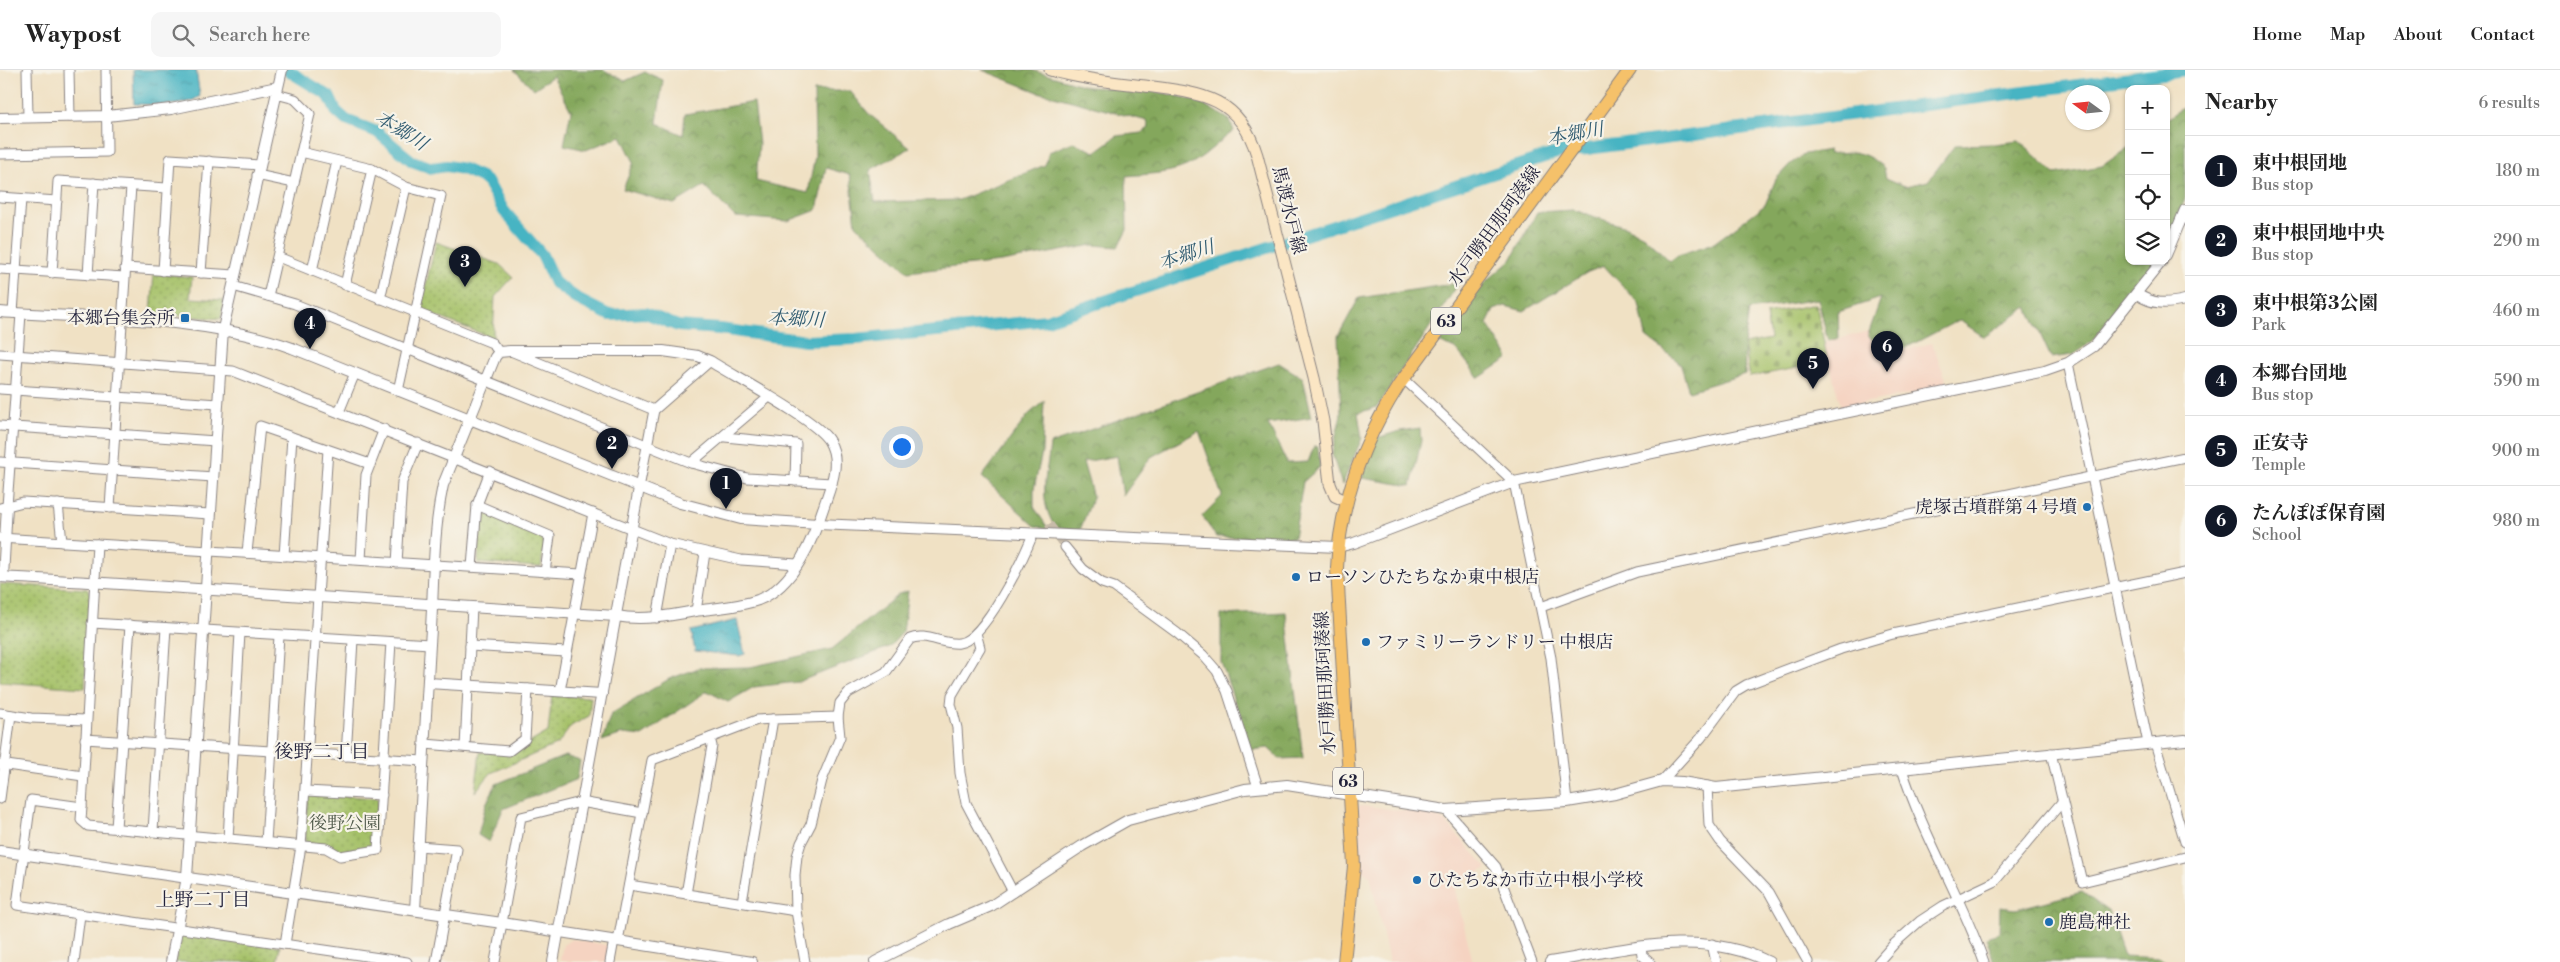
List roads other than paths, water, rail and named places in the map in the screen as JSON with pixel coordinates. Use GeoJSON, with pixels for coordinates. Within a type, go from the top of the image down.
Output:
{"type":"FeatureCollection","features":[{"type":"Feature","properties":{"kind":"main road","name":"馬渡水戸線"},"geometry":{"type":"LineString","coordinates":[[1050,70],[1078,78],[1193,92],[1211,98],[1228,108],[1243,124],[1254,144],[1321,412],[1330,484],[1335,496],[1346,501]]}},
{"type":"Feature","properties":{"kind":"main road","name":"水戸勝田那珂湊線"},"geometry":{"type":"LineString","coordinates":[[1344,962],[1354,866],[1337,584],[1338,547],[1346,501],[1356,470],[1374,427],[1404,378],[1630,70]]}},
{"type":"Feature","properties":{"kind":"street"},"geometry":{"type":"LineString","coordinates":[[27,70],[28,118]]}},
{"type":"Feature","properties":{"kind":"street"},"geometry":{"type":"LineString","coordinates":[[69,70],[70,117]]}},
{"type":"Feature","properties":{"kind":"street"},"geometry":{"type":"LineString","coordinates":[[0,154],[107,152],[106,70]]}},
{"type":"Feature","properties":{"kind":"street"},"geometry":{"type":"LineString","coordinates":[[171,962],[186,876],[190,836],[202,630],[224,329],[282,70]]}},
{"type":"Feature","properties":{"kind":"street"},"geometry":{"type":"LineString","coordinates":[[0,118],[107,116],[171,109],[276,90],[295,99],[310,114],[268,296]]}},
{"type":"Feature","properties":{"kind":"street"},"geometry":{"type":"LineString","coordinates":[[301,152],[372,169],[406,187],[441,196],[398,391]]}},
{"type":"Feature","properties":{"kind":"street"},"geometry":{"type":"LineString","coordinates":[[163,271],[170,159],[260,165]]}},
{"type":"Feature","properties":{"kind":"street"},"geometry":{"type":"LineString","coordinates":[[201,273],[209,161]]}},
{"type":"Feature","properties":{"kind":"street"},"geometry":{"type":"LineString","coordinates":[[312,271],[337,161]]}},
{"type":"Feature","properties":{"kind":"street"},"geometry":{"type":"LineString","coordinates":[[345,285],[372,169]]}},
{"type":"Feature","properties":{"kind":"street"},"geometry":{"type":"LineString","coordinates":[[257,175],[294,183]]}},
{"type":"Feature","properties":{"kind":"street"},"geometry":{"type":"LineString","coordinates":[[52,273],[58,181],[167,188]]}},
{"type":"Feature","properties":{"kind":"street"},"geometry":{"type":"LineString","coordinates":[[88,275],[94,183]]}},
{"type":"Feature","properties":{"kind":"street"},"geometry":{"type":"LineString","coordinates":[[110,508],[132,186]]}},
{"type":"Feature","properties":{"kind":"street"},"geometry":{"type":"LineString","coordinates":[[380,299],[406,187]]}},
{"type":"Feature","properties":{"kind":"street"},"geometry":{"type":"LineString","coordinates":[[0,197],[57,201]]}},
{"type":"Feature","properties":{"kind":"street"},"geometry":{"type":"LineString","coordinates":[[21,199],[16,271],[18,355],[10,463],[4,507],[2,577],[319,597],[433,605],[575,614],[657,618],[759,600],[780,587],[797,564],[818,524],[832,484],[835,459],[828,439],[809,421],[710,361],[688,354],[663,351],[504,351],[495,357],[484,380],[440,498],[435,566],[433,605],[430,644],[415,910]]}},
{"type":"Feature","properties":{"kind":"street"},"geometry":{"type":"LineString","coordinates":[[2170,246],[2185,210]]}},
{"type":"Feature","properties":{"kind":"street"},"geometry":{"type":"LineString","coordinates":[[278,257],[414,314],[492,343],[504,351],[654,410]]}},
{"type":"Feature","properties":{"kind":"street"},"geometry":{"type":"LineString","coordinates":[[0,312],[224,329],[271,340],[680,504],[724,515],[818,524],[1338,547],[1354,543],[1514,482],[2046,371],[2068,363],[2094,346],[2159,265]]}},
{"type":"Feature","properties":{"kind":"street"},"geometry":{"type":"LineString","coordinates":[[0,270],[88,275],[163,271],[201,273],[234,281],[690,464],[747,478],[832,484]]}},
{"type":"Feature","properties":{"kind":"street"},"geometry":{"type":"LineString","coordinates":[[2137,294],[2145,299],[2161,304],[2185,300]]}},
{"type":"Feature","properties":{"kind":"street"},"geometry":{"type":"LineString","coordinates":[[0,354],[220,368],[252,377],[670,544],[705,554],[741,560],[797,564]]}},
{"type":"Feature","properties":{"kind":"street"},"geometry":{"type":"LineString","coordinates":[[553,962],[654,410],[710,361]]}},
{"type":"Feature","properties":{"kind":"street"},"geometry":{"type":"LineString","coordinates":[[2068,363],[2115,588],[2152,743],[2185,842]]}},
{"type":"Feature","properties":{"kind":"street"},"geometry":{"type":"LineString","coordinates":[[339,412],[355,373]]}},
{"type":"Feature","properties":{"kind":"street"},"geometry":{"type":"LineString","coordinates":[[1404,378],[1514,482],[1551,658],[1567,802]]}},
{"type":"Feature","properties":{"kind":"street"},"geometry":{"type":"LineString","coordinates":[[0,389],[218,404]]}},
{"type":"Feature","properties":{"kind":"street"},"geometry":{"type":"LineString","coordinates":[[690,464],[769,397]]}},
{"type":"Feature","properties":{"kind":"street"},"geometry":{"type":"LineString","coordinates":[[0,426],[216,441]]}},
{"type":"Feature","properties":{"kind":"street"},"geometry":{"type":"LineString","coordinates":[[246,553],[260,426],[370,464]]}},
{"type":"Feature","properties":{"kind":"street"},"geometry":{"type":"LineString","coordinates":[[361,560],[366,476],[384,429]]}},
{"type":"Feature","properties":{"kind":"street"},"geometry":{"type":"LineString","coordinates":[[724,436],[796,444],[795,481]]}},
{"type":"Feature","properties":{"kind":"street"},"geometry":{"type":"LineString","coordinates":[[284,556],[292,437]]}},
{"type":"Feature","properties":{"kind":"street"},"geometry":{"type":"LineString","coordinates":[[397,563],[402,482],[418,443]]}},
{"type":"Feature","properties":{"kind":"street"},"geometry":{"type":"LineString","coordinates":[[285,944],[301,846],[306,791],[328,450]]}},
{"type":"Feature","properties":{"kind":"street"},"geometry":{"type":"LineString","coordinates":[[1541,607],[1637,572],[2185,457]]}},
{"type":"Feature","properties":{"kind":"street"},"geometry":{"type":"LineString","coordinates":[[0,462],[213,477]]}},
{"type":"Feature","properties":{"kind":"street"},"geometry":{"type":"LineString","coordinates":[[472,567],[477,505],[490,471]]}},
{"type":"Feature","properties":{"kind":"street"},"geometry":{"type":"LineString","coordinates":[[4,507],[23,502],[210,514]]}},
{"type":"Feature","properties":{"kind":"street"},"geometry":{"type":"LineString","coordinates":[[58,504],[62,542]]}},
{"type":"Feature","properties":{"kind":"street"},"geometry":{"type":"LineString","coordinates":[[477,505],[550,536],[545,572]]}},
{"type":"Feature","properties":{"kind":"street"},"geometry":{"type":"LineString","coordinates":[[560,691],[593,513]]}},
{"type":"Feature","properties":{"kind":"street"},"geometry":{"type":"LineString","coordinates":[[804,962],[796,911],[795,875],[797,856],[801,843],[811,824],[822,780],[840,737],[838,716],[844,697],[886,672],[910,639],[920,637],[959,643],[969,640],[976,633],[1014,577],[1033,534]]}},
{"type":"Feature","properties":{"kind":"street"},"geometry":{"type":"LineString","coordinates":[[3,539],[581,574]]}},
{"type":"Feature","properties":{"kind":"street"},"geometry":{"type":"LineString","coordinates":[[97,544],[81,820],[88,826],[326,848],[340,856],[378,850],[390,642]]}},
{"type":"Feature","properties":{"kind":"street"},"geometry":{"type":"LineString","coordinates":[[657,618],[670,544]]}},
{"type":"Feature","properties":{"kind":"street"},"geometry":{"type":"LineString","coordinates":[[1065,547],[1083,569],[1102,583],[1114,587],[1177,633],[1203,655],[1217,671],[1227,691],[1258,787]]}},
{"type":"Feature","properties":{"kind":"street"},"geometry":{"type":"LineString","coordinates":[[696,611],[705,554]]}},
{"type":"Feature","properties":{"kind":"street"},"geometry":{"type":"LineString","coordinates":[[1662,781],[1702,738],[1736,691],[1746,685],[1841,649],[1893,634],[2185,574]]}},
{"type":"Feature","properties":{"kind":"street"},"geometry":{"type":"LineString","coordinates":[[465,747],[472,607]]}},
{"type":"Feature","properties":{"kind":"street"},"geometry":{"type":"LineString","coordinates":[[92,623],[430,644]]}},
{"type":"Feature","properties":{"kind":"street"},"geometry":{"type":"LineString","coordinates":[[116,828],[130,625]]}},
{"type":"Feature","properties":{"kind":"street"},"geometry":{"type":"LineString","coordinates":[[153,831],[166,628]]}},
{"type":"Feature","properties":{"kind":"street"},"geometry":{"type":"LineString","coordinates":[[228,839],[240,633]]}},
{"type":"Feature","properties":{"kind":"street"},"geometry":{"type":"LineString","coordinates":[[976,633],[980,648],[952,695],[951,704],[956,728],[960,773],[966,803],[1013,892]]}},
{"type":"Feature","properties":{"kind":"street"},"geometry":{"type":"LineString","coordinates":[[266,842],[279,636]]}},
{"type":"Feature","properties":{"kind":"street"},"geometry":{"type":"LineString","coordinates":[[346,756],[353,640]]}},
{"type":"Feature","properties":{"kind":"street"},"geometry":{"type":"LineString","coordinates":[[470,646],[566,652]]}},
{"type":"Feature","properties":{"kind":"street"},"geometry":{"type":"LineString","coordinates":[[428,683],[602,694]]}},
{"type":"Feature","properties":{"kind":"street"},"geometry":{"type":"LineString","coordinates":[[425,744],[509,751],[525,739],[528,690]]}},
{"type":"Feature","properties":{"kind":"street"},"geometry":{"type":"LineString","coordinates":[[0,713],[86,720]]}},
{"type":"Feature","properties":{"kind":"street"},"geometry":{"type":"LineString","coordinates":[[0,799],[2,765],[11,715]]}},
{"type":"Feature","properties":{"kind":"street"},"geometry":{"type":"LineString","coordinates":[[610,962],[629,885],[652,760],[757,720],[838,716]]}},
{"type":"Feature","properties":{"kind":"street"},"geometry":{"type":"LineString","coordinates":[[742,902],[773,719]]}},
{"type":"Feature","properties":{"kind":"street"},"geometry":{"type":"LineString","coordinates":[[686,894],[712,746],[710,738]]}},
{"type":"Feature","properties":{"kind":"street"},"geometry":{"type":"LineString","coordinates":[[85,739],[423,761]]}},
{"type":"Feature","properties":{"kind":"street"},"geometry":{"type":"LineString","coordinates":[[875,962],[949,924],[991,906],[1082,846],[1128,820],[1161,810],[1258,787],[1288,785],[1446,810],[1567,802],[1615,794],[1662,781],[1716,788],[2185,740]]}},
{"type":"Feature","properties":{"kind":"street"},"geometry":{"type":"LineString","coordinates":[[2051,753],[2082,882],[2185,857]]}},
{"type":"Feature","properties":{"kind":"street"},"geometry":{"type":"LineString","coordinates":[[2,765],[83,776]]}},
{"type":"Feature","properties":{"kind":"street"},"geometry":{"type":"LineString","coordinates":[[1902,769],[1923,824],[1957,900],[1973,930],[1984,962]]}},
{"type":"Feature","properties":{"kind":"street"},"geometry":{"type":"LineString","coordinates":[[1707,786],[1709,825],[1720,841],[1769,892],[1808,962]]}},
{"type":"Feature","properties":{"kind":"street"},"geometry":{"type":"LineString","coordinates":[[306,791],[382,795]]}},
{"type":"Feature","properties":{"kind":"street"},"geometry":{"type":"LineString","coordinates":[[82,807],[31,800],[17,905],[407,962]]}},
{"type":"Feature","properties":{"kind":"street"},"geometry":{"type":"LineString","coordinates":[[495,962],[522,817],[581,802],[642,813]]}},
{"type":"Feature","properties":{"kind":"street"},"geometry":{"type":"LineString","coordinates":[[1878,962],[1894,944],[1920,921],[1994,882],[2062,802]]}},
{"type":"Feature","properties":{"kind":"street"},"geometry":{"type":"LineString","coordinates":[[1446,810],[1496,867],[1532,962]]}},
{"type":"Feature","properties":{"kind":"street"},"geometry":{"type":"LineString","coordinates":[[418,846],[457,849],[436,962]]}},
{"type":"Feature","properties":{"kind":"street"},"geometry":{"type":"LineString","coordinates":[[0,851],[186,876],[616,940],[693,957],[750,962]]}},
{"type":"Feature","properties":{"kind":"street"},"geometry":{"type":"LineString","coordinates":[[629,885],[796,911]]}},
{"type":"Feature","properties":{"kind":"street"},"geometry":{"type":"LineString","coordinates":[[74,962],[80,915]]}},
{"type":"Feature","properties":{"kind":"street"},"geometry":{"type":"LineString","coordinates":[[1550,962],[1681,943],[1712,944],[1748,952],[1770,962]]}},
{"type":"Feature","properties":{"kind":"street"},"geometry":{"type":"LineString","coordinates":[[1712,944],[1716,962]]}},
{"type":"Feature","properties":{"kind":"street"},"geometry":{"type":"LineString","coordinates":[[1641,948],[1642,955],[1650,962]]}},
{"type":"Feature","properties":{"kind":"water"},"geometry":{"type":"Polygon","coordinates":[[[133,70],[196,70],[200,96],[185,103],[177,104],[134,104],[133,70]]]}},
{"type":"Feature","properties":{"kind":"water"},"geometry":{"type":"Polygon","coordinates":[[[737,620],[745,654],[739,656],[695,651],[691,631],[737,620]]]}},
{"type":"Feature","properties":{"kind":"waterway","name":"本郷川"},"geometry":{"type":"LineString","coordinates":[[287,70],[329,96],[336,111],[346,120],[377,132],[412,161],[432,168],[447,166],[463,169],[481,177],[488,183],[504,211],[542,255],[555,283],[579,300],[609,315],[645,313],[678,326],[720,329],[806,341],[856,339],[1047,320],[1556,153],[2185,71]]}},
{"type":"Feature","properties":{"kind":"tunnel"},"geometry":{"type":"LineString","coordinates":[[1049,524],[1065,547]]}},
{"type":"Feature","properties":{"kind":"place","name":"東中根第3公園"},"geometry":{"type":"Point","coordinates":[465,287]}},
{"type":"Feature","properties":{"kind":"place","name":"本郷台集会所"},"geometry":{"type":"Point","coordinates":[185,318]}},
{"type":"Feature","properties":{"kind":"place","name":"本郷台団地"},"geometry":{"type":"Point","coordinates":[310,349]}},
{"type":"Feature","properties":{"kind":"place","name":"たんぽぽ保育園"},"geometry":{"type":"Point","coordinates":[1887,372]}},
{"type":"Feature","properties":{"kind":"place","name":"正安寺"},"geometry":{"type":"Point","coordinates":[1813,389]}},
{"type":"Feature","properties":{"kind":"place","name":"東中根団地中央"},"geometry":{"type":"Point","coordinates":[612,469]}},
{"type":"Feature","properties":{"kind":"place","name":"虎塚古墳群第４号墳"},"geometry":{"type":"Point","coordinates":[2087,507]}},
{"type":"Feature","properties":{"kind":"place","name":"東中根団地"},"geometry":{"type":"Point","coordinates":[726,509]}},
{"type":"Feature","properties":{"kind":"place","name":"ローソンひたちなか東中根店"},"geometry":{"type":"Point","coordinates":[1296,577]}},
{"type":"Feature","properties":{"kind":"place","name":"ファミリーランドリー 中根店"},"geometry":{"type":"Point","coordinates":[1366,642]}},
{"type":"Feature","properties":{"kind":"place","name":"ひたちなか市立中根小学校"},"geometry":{"type":"Point","coordinates":[1417,880]}},
{"type":"Feature","properties":{"kind":"place","name":"鹿島神社"},"geometry":{"type":"Point","coordinates":[2049,922]}},
{"type":"Feature","properties":{"kind":"district","name":"後野二丁目"},"geometry":{"type":"Point","coordinates":[322,751]}},
{"type":"Feature","properties":{"kind":"district","name":"上野二丁目"},"geometry":{"type":"Point","coordinates":[203,899]}},
{"type":"Feature","properties":{"kind":"park label","name":"後野公園"},"geometry":{"type":"Point","coordinates":[345,823]}}]}
